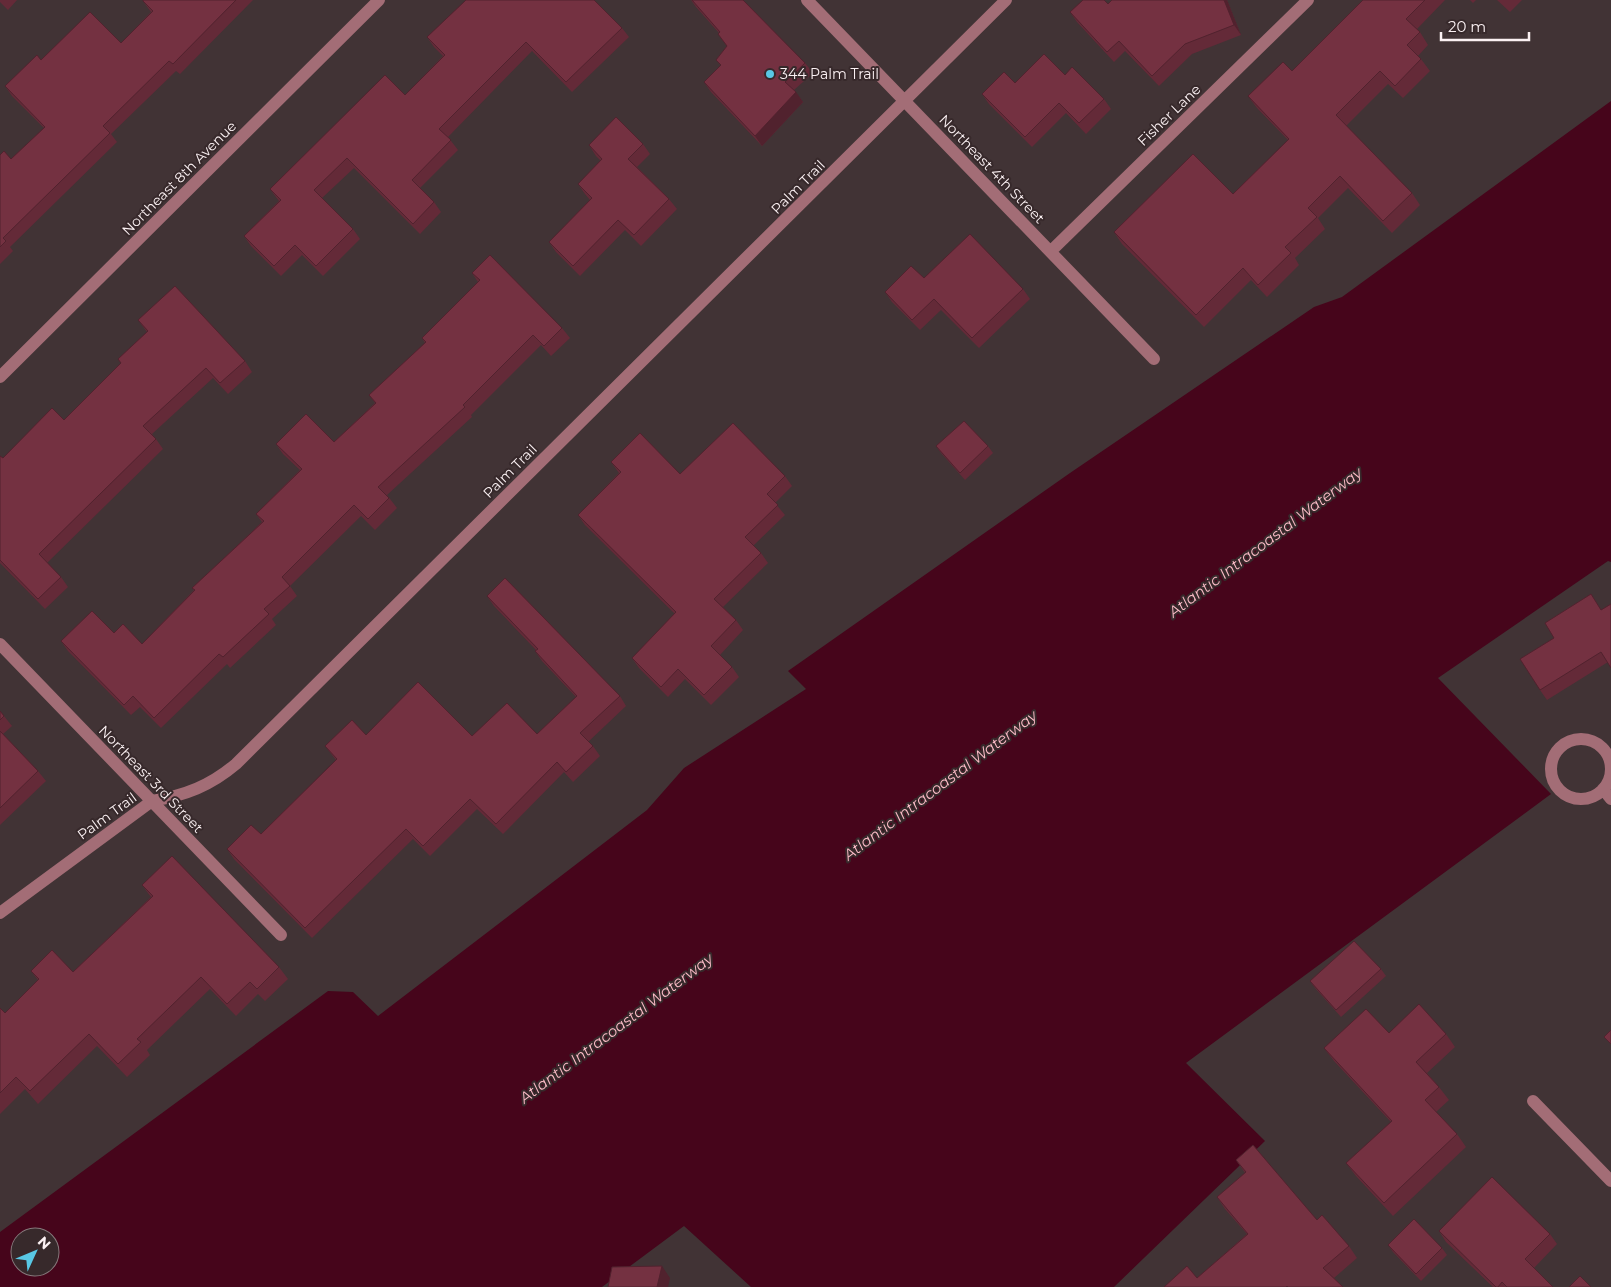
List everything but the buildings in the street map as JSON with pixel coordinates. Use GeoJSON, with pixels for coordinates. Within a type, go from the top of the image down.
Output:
{"type":"FeatureCollection","features":[{"type":"Feature","properties":{"kind":"street","name":"Northeast 8th Avenue"},"geometry":{"type":"LineString","coordinates":[[0,377],[379,0]]}},
{"type":"Feature","properties":{"kind":"street","name":"Northeast 4th Street"},"geometry":{"type":"LineString","coordinates":[[807,0],[1154,359]]}},
{"type":"Feature","properties":{"kind":"street","name":"Palm Trail"},"geometry":{"type":"LineString","coordinates":[[0,913],[152,800],[180,796],[201,789],[219,778],[236,764],[1006,0]]}},
{"type":"Feature","properties":{"kind":"street","name":"Fisher Lane"},"geometry":{"type":"LineString","coordinates":[[1051,251],[1308,0]]}},
{"type":"Feature","properties":{"kind":"street","name":"Northeast 3rd Street"},"geometry":{"type":"LineString","coordinates":[[0,644],[281,935]]}},
{"type":"Feature","properties":{"kind":"street"},"geometry":{"type":"LineString","coordinates":[[1579,739],[1591,740],[1600,746],[1608,756],[1611,767],[1609,779],[1603,789],[1594,796],[1583,799],[1571,797],[1561,791],[1554,782],[1551,771],[1552,759],[1558,749],[1568,742],[1579,739]]}},
{"type":"Feature","properties":{"kind":"street"},"geometry":{"type":"LineString","coordinates":[[1603,789],[1611,799]]}},
{"type":"Feature","properties":{"kind":"street"},"geometry":{"type":"LineString","coordinates":[[1533,1101],[1611,1181]]}},
{"type":"Feature","properties":{"kind":"water","name":"Atlantic Intracoastal Waterway"},"geometry":{"type":"Polygon","coordinates":[[[1611,101],[1611,562],[1608,561],[1438,678],[1551,794],[1186,1063],[1265,1141],[1114,1287],[751,1287],[684,1226],[602,1287],[0,1287],[0,1232],[328,991],[353,992],[378,1016],[647,810],[684,768],[806,689],[788,671],[1070,473],[1314,307],[1342,297],[1611,101]]]}},
{"type":"Feature","properties":{"kind":"place","name":"344 Palm Trail"},"geometry":{"type":"Point","coordinates":[770,74]}}]}
